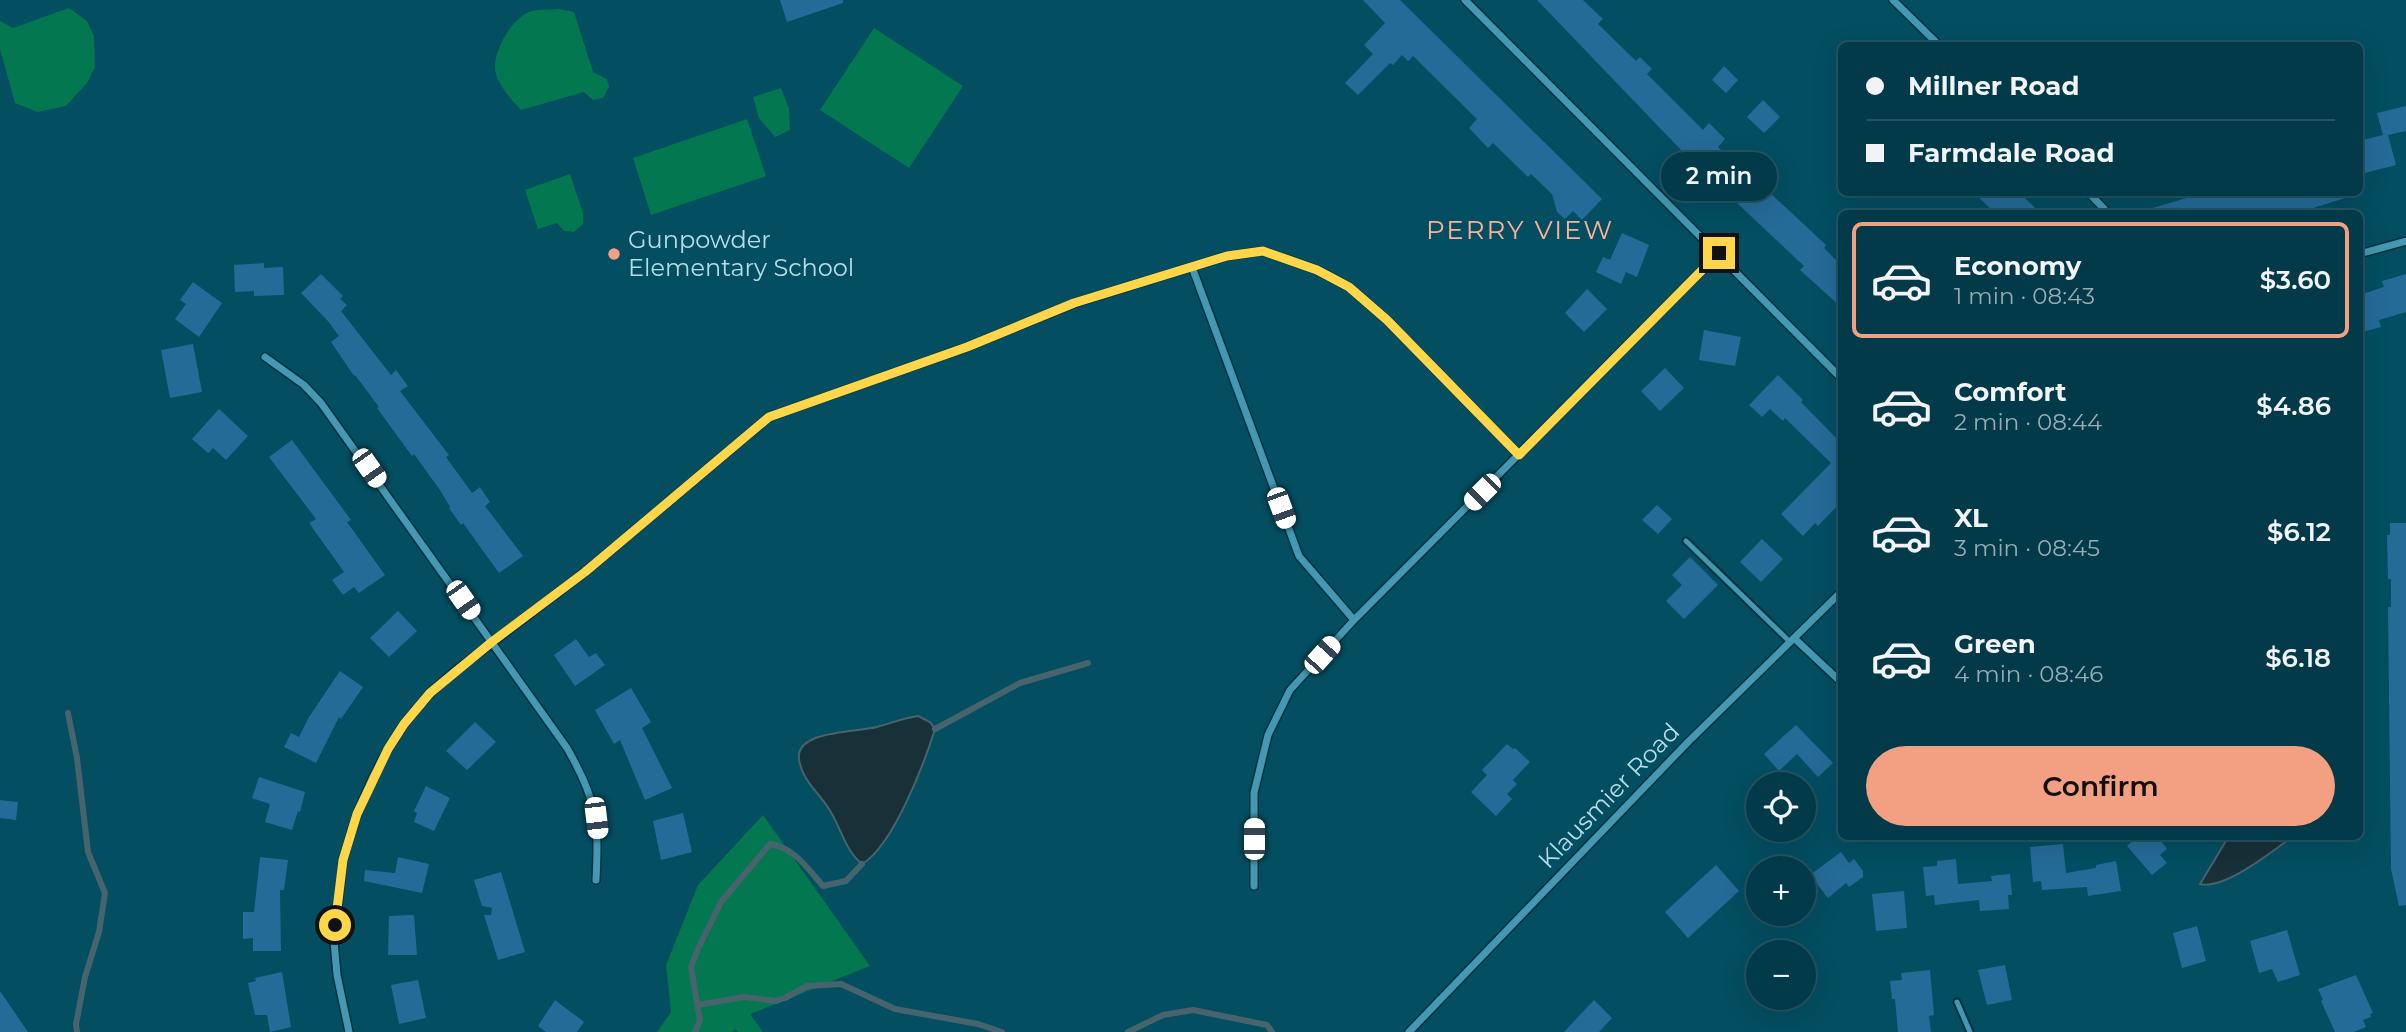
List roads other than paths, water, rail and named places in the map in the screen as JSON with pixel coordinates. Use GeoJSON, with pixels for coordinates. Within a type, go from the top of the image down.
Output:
{"type":"FeatureCollection","features":[{"type":"Feature","properties":{"kind":"street"},"geometry":{"type":"LineString","coordinates":[[1465,0],[1838,375]]}},
{"type":"Feature","properties":{"kind":"street"},"geometry":{"type":"LineString","coordinates":[[1893,0],[1936,42]]}},
{"type":"Feature","properties":{"kind":"street"},"geometry":{"type":"LineString","coordinates":[[2092,196],[2105,210]]}},
{"type":"Feature","properties":{"kind":"street"},"geometry":{"type":"LineString","coordinates":[[2363,253],[2406,241]]}},
{"type":"Feature","properties":{"kind":"street"},"geometry":{"type":"LineString","coordinates":[[349,1032],[337,975],[334,941],[343,860],[357,814],[388,749],[404,724],[430,693],[493,641],[585,572],[769,417],[967,347],[1074,303],[1227,256],[1263,251],[1317,270],[1349,287],[1387,320],[1519,455]]}},
{"type":"Feature","properties":{"kind":"street"},"geometry":{"type":"LineString","coordinates":[[1254,886],[1254,793],[1268,735],[1290,690],[1354,620],[1719,253]]}},
{"type":"Feature","properties":{"kind":"street"},"geometry":{"type":"LineString","coordinates":[[1192,267],[1299,556],[1354,620]]}},
{"type":"Feature","properties":{"kind":"street"},"geometry":{"type":"LineString","coordinates":[[265,357],[286,370],[321,403],[567,748],[585,780],[594,805],[598,837],[596,880]]}},
{"type":"Feature","properties":{"kind":"street","name":"Klausmier Road"},"geometry":{"type":"LineString","coordinates":[[1409,1032],[1680,750],[1838,595]]}},
{"type":"Feature","properties":{"kind":"street"},"geometry":{"type":"LineString","coordinates":[[1792,640],[1838,679]]}},
{"type":"Feature","properties":{"kind":"lane"},"geometry":{"type":"LineString","coordinates":[[1686,541],[1792,640]]}},
{"type":"Feature","properties":{"kind":"lane"},"geometry":{"type":"LineString","coordinates":[[1957,1002],[1970,1032]]}},
{"type":"Feature","properties":{"kind":"water"},"geometry":{"type":"Polygon","coordinates":[[[918,716],[930,722],[935,729],[923,762],[896,823],[874,854],[862,864],[847,846],[829,809],[803,773],[799,759],[800,750],[807,742],[817,737],[877,727],[918,716]]]}},
{"type":"Feature","properties":{"kind":"water"},"geometry":{"type":"Polygon","coordinates":[[[2227,840],[2288,840],[2235,875],[2222,881],[2200,884],[2227,840]]]}},
{"type":"Feature","properties":{"kind":"waterway"},"geometry":{"type":"LineString","coordinates":[[935,729],[1020,683],[1088,663]]}},
{"type":"Feature","properties":{"kind":"waterway"},"geometry":{"type":"LineString","coordinates":[[68,713],[77,758],[88,852],[105,893],[99,932],[85,977],[76,1024],[77,1032]]}},
{"type":"Feature","properties":{"kind":"waterway"},"geometry":{"type":"LineString","coordinates":[[695,1032],[700,1020],[691,967],[698,949],[721,902],[770,844],[794,854],[823,886],[846,881],[862,864]]}},
{"type":"Feature","properties":{"kind":"waterway"},"geometry":{"type":"LineString","coordinates":[[785,998],[807,986],[841,984],[895,1009],[978,1024],[1002,1032]]}},
{"type":"Feature","properties":{"kind":"waterway"},"geometry":{"type":"LineString","coordinates":[[698,1005],[744,997],[776,1001],[781,999]]}},
{"type":"Feature","properties":{"kind":"waterway"},"geometry":{"type":"LineString","coordinates":[[1128,1032],[1163,1015],[1193,1010],[1267,1025],[1272,1032]]}},
{"type":"Feature","properties":{"kind":"place","name":"Gunpowder Elementary School"},"geometry":{"type":"Point","coordinates":[614,254]}},
{"type":"Feature","properties":{"kind":"district","name":"PERRY VIEW"},"geometry":{"type":"Point","coordinates":[1520,230]}}]}
